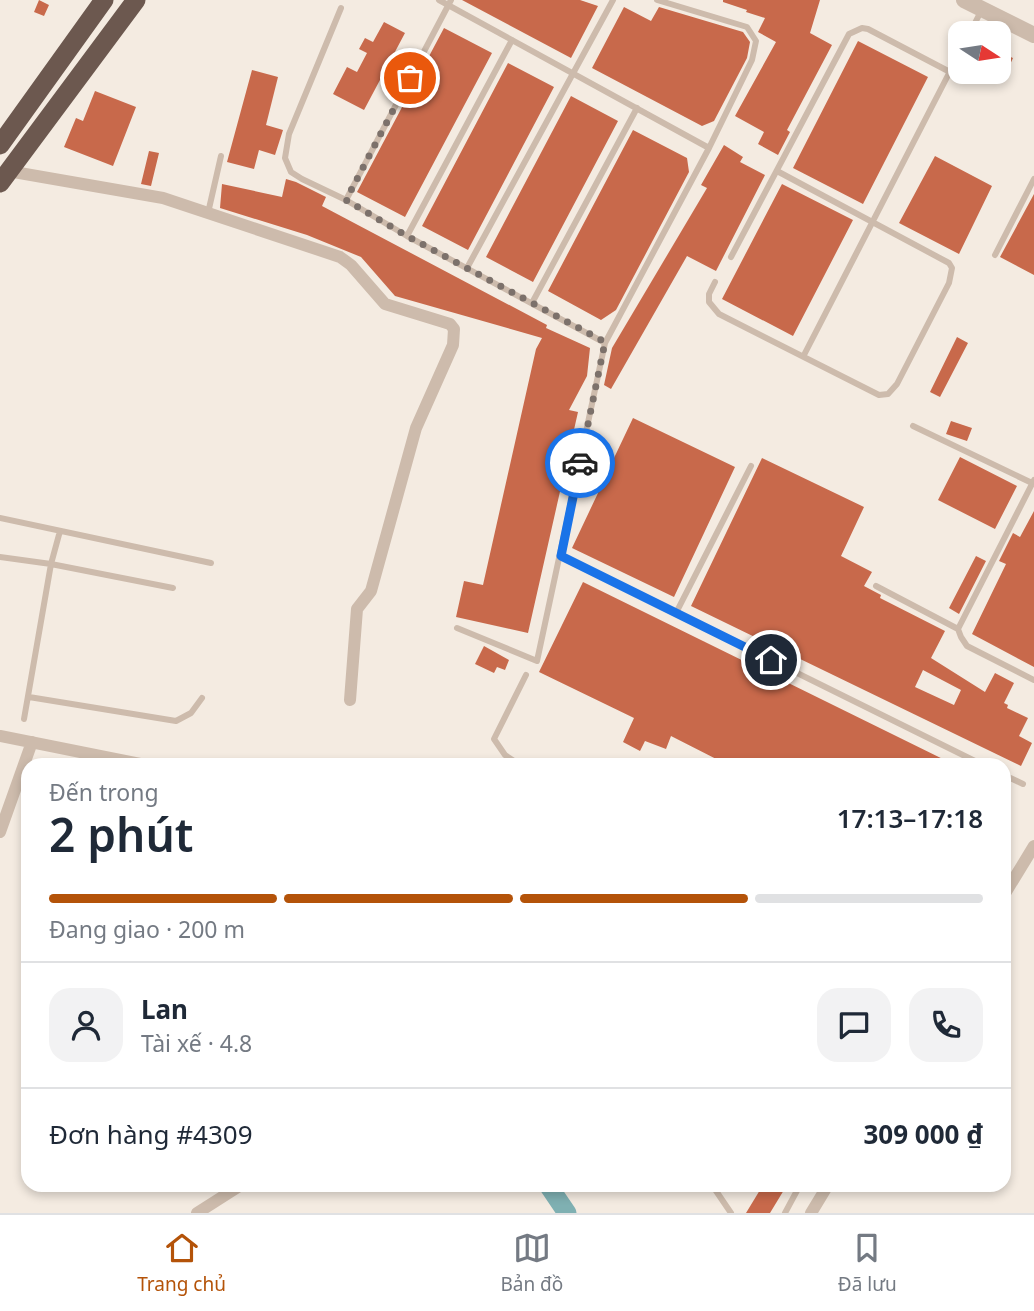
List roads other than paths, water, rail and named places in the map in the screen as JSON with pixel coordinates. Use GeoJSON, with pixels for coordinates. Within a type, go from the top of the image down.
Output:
{"type":"FeatureCollection","features":[{"type":"Feature","properties":{"kind":"highway"},"geometry":{"type":"LineString","coordinates":[[0,145],[104,0]]}},
{"type":"Feature","properties":{"kind":"highway"},"geometry":{"type":"LineString","coordinates":[[4,177],[136,0]]}},
{"type":"Feature","properties":{"kind":"street"},"geometry":{"type":"LineString","coordinates":[[964,0],[1034,35]]}},
{"type":"Feature","properties":{"kind":"street"},"geometry":{"type":"LineString","coordinates":[[4,177],[140,192],[340,257],[351,265],[385,304],[450,324],[454,329],[453,345],[416,428],[371,591],[357,609],[350,700]]}},
{"type":"Feature","properties":{"kind":"street"},"geometry":{"type":"LineString","coordinates":[[0,736],[32,742],[86,758]]}},
{"type":"Feature","properties":{"kind":"street"},"geometry":{"type":"LineString","coordinates":[[26,758],[32,742]]}},
{"type":"Feature","properties":{"kind":"street"},"geometry":{"type":"LineString","coordinates":[[0,832],[21,773]]}},
{"type":"Feature","properties":{"kind":"street"},"geometry":{"type":"LineString","coordinates":[[1011,884],[1034,846]]}},
{"type":"Feature","properties":{"kind":"street"},"geometry":{"type":"LineString","coordinates":[[199,1212],[230,1192]]}},
{"type":"Feature","properties":{"kind":"street"},"geometry":{"type":"LineString","coordinates":[[811,1213],[824,1192]]}},
{"type":"Feature","properties":{"kind":"lane"},"geometry":{"type":"LineString","coordinates":[[439,0],[450,3],[709,148]]}},
{"type":"Feature","properties":{"kind":"lane"},"geometry":{"type":"LineString","coordinates":[[467,268],[612,0]]}},
{"type":"Feature","properties":{"kind":"lane"},"geometry":{"type":"LineString","coordinates":[[457,628],[537,662],[605,342],[709,148],[752,60],[756,41],[747,27],[657,0]]}},
{"type":"Feature","properties":{"kind":"lane"},"geometry":{"type":"LineString","coordinates":[[346,200],[450,3]]}},
{"type":"Feature","properties":{"kind":"lane"},"geometry":{"type":"LineString","coordinates":[[341,8],[289,134],[285,158],[291,172],[605,342]]}},
{"type":"Feature","properties":{"kind":"lane"},"geometry":{"type":"LineString","coordinates":[[976,21],[982,9]]}},
{"type":"Feature","properties":{"kind":"lane"},"geometry":{"type":"LineString","coordinates":[[731,257],[849,34],[862,28],[869,29],[948,71]]}},
{"type":"Feature","properties":{"kind":"lane"},"geometry":{"type":"LineString","coordinates":[[407,236],[512,40]]}},
{"type":"Feature","properties":{"kind":"lane"},"geometry":{"type":"LineString","coordinates":[[804,355],[948,76]]}},
{"type":"Feature","properties":{"kind":"lane"},"geometry":{"type":"LineString","coordinates":[[532,303],[637,108]]}},
{"type":"Feature","properties":{"kind":"lane"},"geometry":{"type":"LineString","coordinates":[[208,213],[220,156]]}},
{"type":"Feature","properties":{"kind":"lane"},"geometry":{"type":"LineString","coordinates":[[715,282],[709,294],[712,309],[879,394],[888,394],[897,384],[948,283],[952,268],[949,263],[777,171]]}},
{"type":"Feature","properties":{"kind":"lane"},"geometry":{"type":"LineString","coordinates":[[995,255],[1034,178]]}},
{"type":"Feature","properties":{"kind":"lane"},"geometry":{"type":"LineString","coordinates":[[913,426],[1033,482],[958,629]]}},
{"type":"Feature","properties":{"kind":"lane"},"geometry":{"type":"LineString","coordinates":[[676,613],[751,466]]}},
{"type":"Feature","properties":{"kind":"lane"},"geometry":{"type":"LineString","coordinates":[[0,518],[211,563]]}},
{"type":"Feature","properties":{"kind":"lane"},"geometry":{"type":"LineString","coordinates":[[24,719],[51,564],[60,531]]}},
{"type":"Feature","properties":{"kind":"lane"},"geometry":{"type":"LineString","coordinates":[[561,556],[969,758]]}},
{"type":"Feature","properties":{"kind":"lane"},"geometry":{"type":"LineString","coordinates":[[0,557],[51,564],[173,588]]}},
{"type":"Feature","properties":{"kind":"lane"},"geometry":{"type":"LineString","coordinates":[[876,586],[958,629],[967,646],[1034,680]]}},
{"type":"Feature","properties":{"kind":"lane"},"geometry":{"type":"LineString","coordinates":[[510,758],[494,739],[526,676]]}},
{"type":"Feature","properties":{"kind":"lane"},"geometry":{"type":"LineString","coordinates":[[29,697],[176,721],[191,713],[202,698]]}},
{"type":"Feature","properties":{"kind":"lane"},"geometry":{"type":"LineString","coordinates":[[1011,778],[1023,784]]}},
{"type":"Feature","properties":{"kind":"lane"},"geometry":{"type":"LineString","coordinates":[[717,1192],[731,1213]]}},
{"type":"Feature","properties":{"kind":"lane"},"geometry":{"type":"LineString","coordinates":[[785,1213],[796,1192]]}},
{"type":"Feature","properties":{"kind":"waterway"},"geometry":{"type":"LineString","coordinates":[[553,1192],[567,1213]]}}]}
